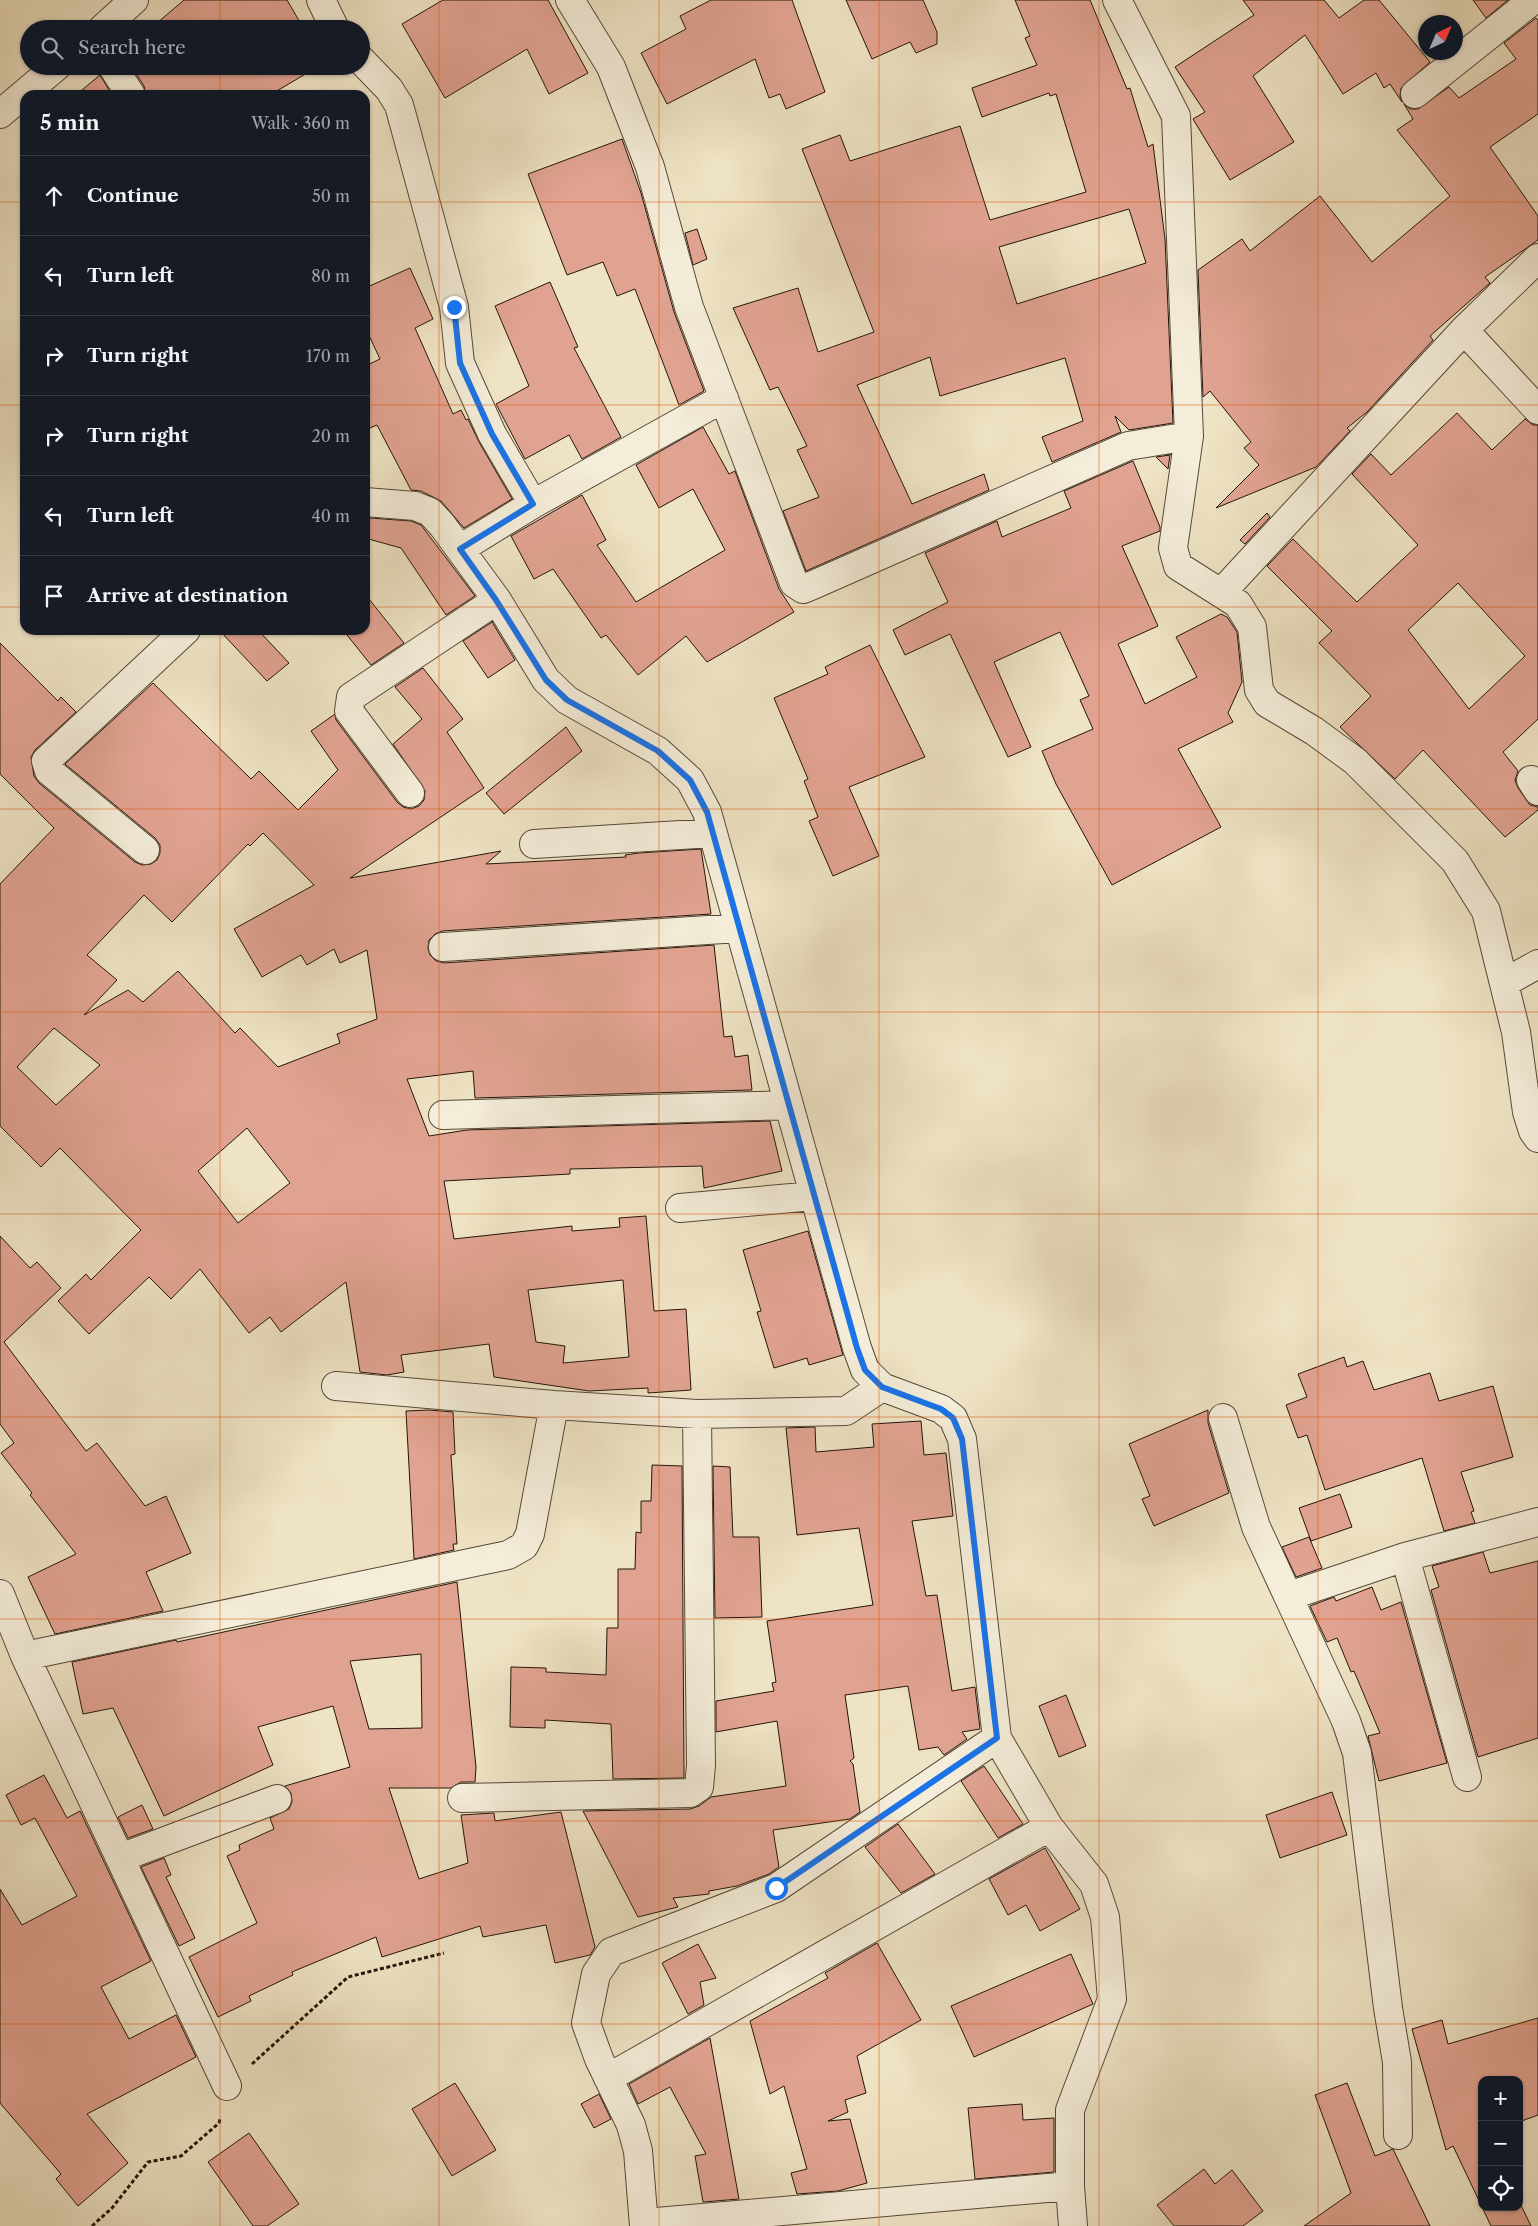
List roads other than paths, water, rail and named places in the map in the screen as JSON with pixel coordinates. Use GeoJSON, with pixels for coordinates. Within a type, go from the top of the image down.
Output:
{"type":"FeatureCollection","features":[{"type":"Feature","properties":{"kind":"street"},"geometry":{"type":"LineString","coordinates":[[112,20],[134,0]]}},
{"type":"Feature","properties":{"kind":"street"},"geometry":{"type":"LineString","coordinates":[[321,0],[331,20]]}},
{"type":"Feature","properties":{"kind":"street"},"geometry":{"type":"LineString","coordinates":[[570,0],[611,67],[650,167],[689,307],[794,583],[803,589],[1128,446],[1189,436]]}},
{"type":"Feature","properties":{"kind":"street"},"geometry":{"type":"LineString","coordinates":[[1117,0],[1176,116],[1189,436],[1174,548],[1178,566],[1222,592],[1238,604],[1252,627],[1258,690],[1266,703],[1314,731],[1354,761],[1455,861],[1486,911],[1516,1032],[1527,1112],[1533,1131],[1538,1138]]}},
{"type":"Feature","properties":{"kind":"street"},"geometry":{"type":"LineString","coordinates":[[1415,94],[1533,0]]}},
{"type":"Feature","properties":{"kind":"street"},"geometry":{"type":"LineString","coordinates":[[370,69],[389,89],[399,105],[454,307],[460,363],[492,434],[533,504]]}},
{"type":"Feature","properties":{"kind":"street"},"geometry":{"type":"LineString","coordinates":[[28,90],[46,75]]}},
{"type":"Feature","properties":{"kind":"street"},"geometry":{"type":"LineString","coordinates":[[118,75],[128,90]]}},
{"type":"Feature","properties":{"kind":"street"},"geometry":{"type":"LineString","coordinates":[[0,114],[20,97]]}},
{"type":"Feature","properties":{"kind":"street"},"geometry":{"type":"LineString","coordinates":[[1222,592],[1464,330],[1538,258]]}},
{"type":"Feature","properties":{"kind":"street"},"geometry":{"type":"LineString","coordinates":[[1464,330],[1538,410]]}},
{"type":"Feature","properties":{"kind":"street"},"geometry":{"type":"LineString","coordinates":[[460,549],[533,504],[724,398]]}},
{"type":"Feature","properties":{"kind":"street"},"geometry":{"type":"LineString","coordinates":[[370,502],[415,506],[430,512],[460,549],[496,600],[546,680],[567,700],[658,751],[690,780],[707,812],[857,1348],[865,1370],[882,1387],[941,1409],[953,1418],[962,1439],[997,1738],[1049,1826],[1094,1884],[1105,1916],[1112,1999],[1070,2110],[1070,2186],[1073,2226]]}},
{"type":"Feature","properties":{"kind":"street"},"geometry":{"type":"LineString","coordinates":[[410,793],[349,711],[351,697],[496,600]]}},
{"type":"Feature","properties":{"kind":"street"},"geometry":{"type":"LineString","coordinates":[[145,850],[49,771],[46,761],[181,635]]}},
{"type":"Feature","properties":{"kind":"street"},"geometry":{"type":"LineString","coordinates":[[534,844],[712,832]]}},
{"type":"Feature","properties":{"kind":"street"},"geometry":{"type":"LineString","coordinates":[[443,947],[739,928]]}},
{"type":"Feature","properties":{"kind":"street"},"geometry":{"type":"LineString","coordinates":[[1504,983],[1538,964]]}},
{"type":"Feature","properties":{"kind":"street"},"geometry":{"type":"LineString","coordinates":[[442,1115],[789,1105]]}},
{"type":"Feature","properties":{"kind":"street"},"geometry":{"type":"LineString","coordinates":[[680,1208],[814,1196]]}},
{"type":"Feature","properties":{"kind":"street"},"geometry":{"type":"LineString","coordinates":[[336,1386],[554,1405],[697,1414],[846,1411],[882,1387]]}},
{"type":"Feature","properties":{"kind":"street"},"geometry":{"type":"LineString","coordinates":[[25,1656],[508,1555],[524,1546],[530,1534],[554,1405]]}},
{"type":"Feature","properties":{"kind":"street"},"geometry":{"type":"LineString","coordinates":[[462,1798],[690,1793],[699,1787],[701,1765],[697,1414]]}},
{"type":"Feature","properties":{"kind":"street"},"geometry":{"type":"LineString","coordinates":[[1223,1418],[1256,1528],[1289,1596],[1323,1676],[1346,1721],[1357,1753],[1387,1998],[1397,2062],[1398,2135]]}},
{"type":"Feature","properties":{"kind":"street"},"geometry":{"type":"LineString","coordinates":[[1289,1596],[1405,1557],[1538,1522]]}},
{"type":"Feature","properties":{"kind":"street"},"geometry":{"type":"LineString","coordinates":[[1405,1557],[1467,1777]]}},
{"type":"Feature","properties":{"kind":"street"},"geometry":{"type":"LineString","coordinates":[[0,1594],[25,1656],[227,2086]]}},
{"type":"Feature","properties":{"kind":"street"},"geometry":{"type":"LineString","coordinates":[[997,1738],[776,1888],[611,1952],[596,1974],[586,2023],[608,2078],[631,2125],[638,2151],[644,2225],[1070,2186]]}},
{"type":"Feature","properties":{"kind":"street"},"geometry":{"type":"LineString","coordinates":[[120,1858],[277,1799]]}},
{"type":"Feature","properties":{"kind":"street"},"geometry":{"type":"LineString","coordinates":[[608,2078],[1049,1826]]}}]}
